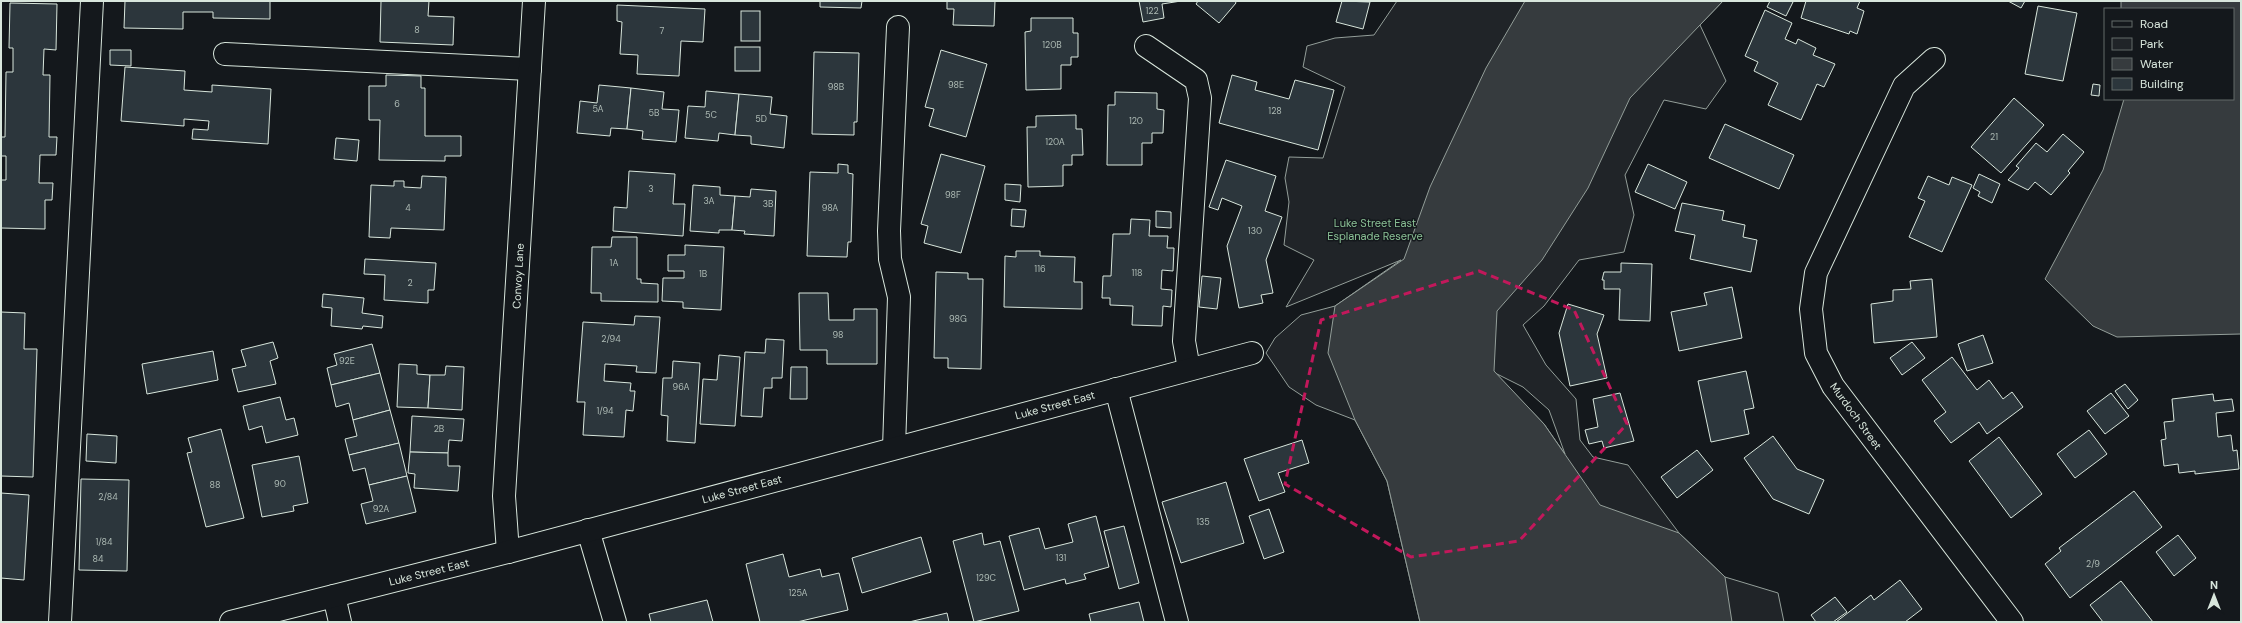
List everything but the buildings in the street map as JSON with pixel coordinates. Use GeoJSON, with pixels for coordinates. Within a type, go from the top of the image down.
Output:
{"type":"FeatureCollection","features":[{"type":"Feature","properties":{"kind":"street"},"geometry":{"type":"LineString","coordinates":[[60,622],[92,1]]}},
{"type":"Feature","properties":{"kind":"street","name":"Convoy Lane"},"geometry":{"type":"LineString","coordinates":[[508,552],[504,496],[534,1]]}},
{"type":"Feature","properties":{"kind":"street"},"geometry":{"type":"LineString","coordinates":[[894,448],[899,297],[890,258],[889,231],[898,27]]}},
{"type":"Feature","properties":{"kind":"street"},"geometry":{"type":"LineString","coordinates":[[1146,46],[1196,80],[1200,98],[1184,341],[1189,370]]}},
{"type":"Feature","properties":{"kind":"street"},"geometry":{"type":"LineString","coordinates":[[225,54],[530,69]]}},
{"type":"Feature","properties":{"kind":"street","name":"Murdoch Street"},"geometry":{"type":"LineString","coordinates":[[1934,59],[1904,86],[1816,273],[1812,309],[1816,353],[1833,386],[2012,622]]}},
{"type":"Feature","properties":{"kind":"street","name":"Luke Street East"},"geometry":{"type":"LineString","coordinates":[[231,622],[508,552],[1252,353]]}},
{"type":"Feature","properties":{"kind":"street"},"geometry":{"type":"LineString","coordinates":[[1116,389],[1177,622]]}},
{"type":"Feature","properties":{"kind":"street"},"geometry":{"type":"LineString","coordinates":[[588,530],[615,622]]}},
{"type":"Feature","properties":{"kind":"street"},"geometry":{"type":"LineString","coordinates":[[334,596],[340,622]]}},
{"type":"Feature","properties":{"kind":"highlighted area"},"geometry":{"type":"Polygon","coordinates":[[[1479,271],[1574,310],[1627,424],[1519,541],[1411,557],[1285,484],[1321,320],[1479,271]]]}},
{"type":"Feature","properties":{"kind":"green space","name":"Luke Street East Esplanade Reserve"},"geometry":{"type":"Polygon","coordinates":[[[1397,1],[1723,1],[1700,25],[1726,81],[1706,109],[1664,100],[1625,175],[1634,215],[1624,252],[1579,260],[1544,306],[1523,325],[1546,365],[1576,399],[1580,440],[1593,457],[1628,465],[1679,533],[1725,577],[1778,593],[1784,622],[1420,622],[1387,481],[1355,420],[1316,405],[1289,387],[1266,353],[1275,338],[1301,315],[1335,306],[1401,260],[1286,307],[1314,260],[1284,245],[1289,202],[1285,178],[1289,157],[1323,158],[1345,87],[1303,67],[1307,46],[1335,38],[1374,35],[1397,1]],[[1495,373],[1544,424],[1565,454],[1549,410],[1523,387],[1495,373]]]}},
{"type":"Feature","properties":{"kind":"water"},"geometry":{"type":"Polygon","coordinates":[[[1525,1],[1723,1],[1630,98],[1588,188],[1542,260],[1497,311],[1494,371],[1544,424],[1600,505],[1679,533],[1725,577],[1732,622],[1420,622],[1387,481],[1355,420],[1328,353],[1335,306],[1404,259],[1430,187],[1486,68],[1525,1]]]}},
{"type":"Feature","properties":{"kind":"water"},"geometry":{"type":"Polygon","coordinates":[[[2121,1],[2241,1],[2241,334],[2117,337],[2093,326],[2045,279],[2103,170],[2124,100],[2234,100],[2234,8],[2121,8],[2121,1]]]}}]}
